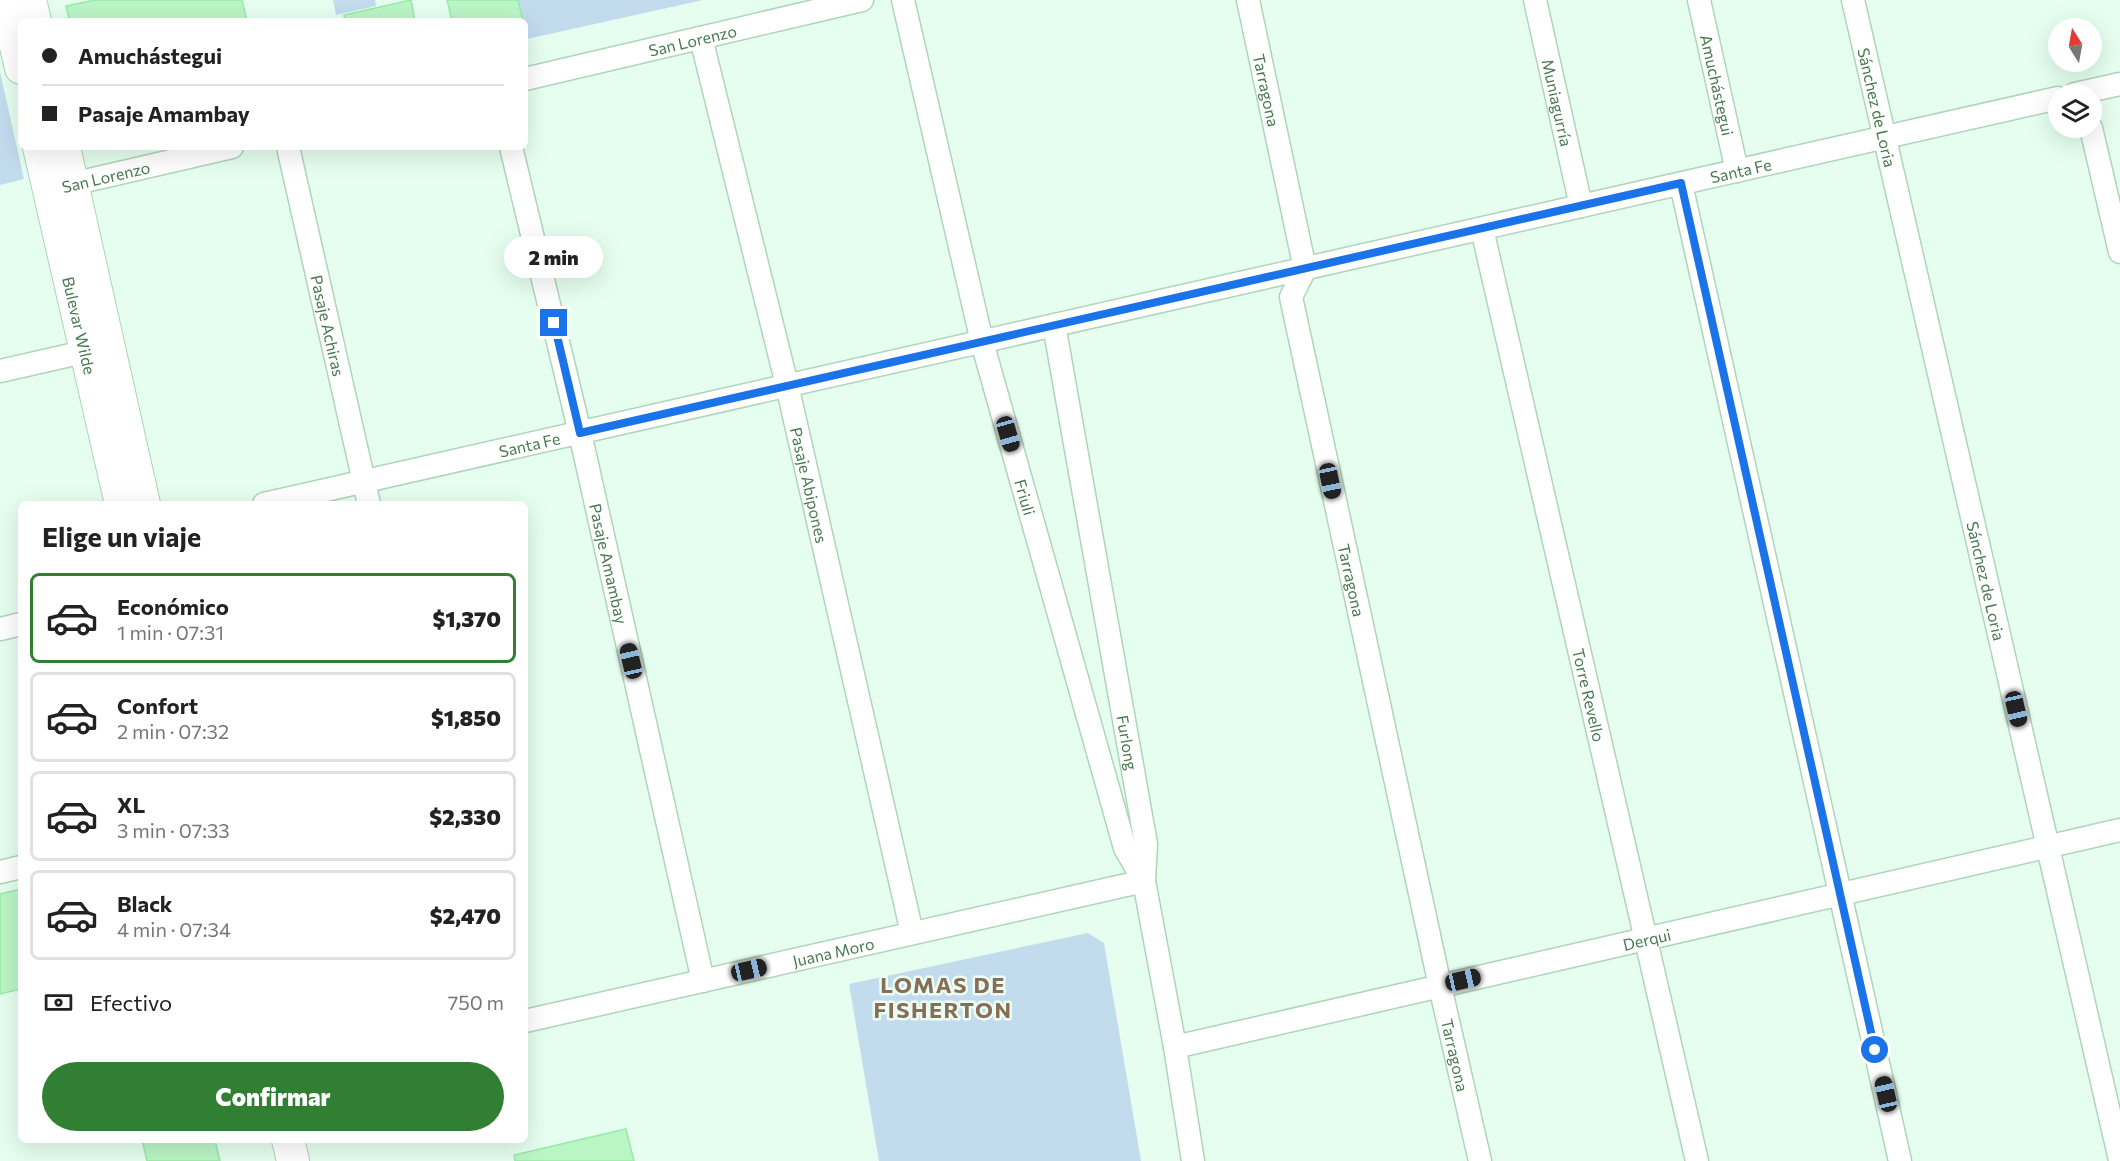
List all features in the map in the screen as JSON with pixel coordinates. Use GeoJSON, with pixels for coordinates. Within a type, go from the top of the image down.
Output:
{"type":"FeatureCollection","features":[{"type":"Feature","properties":{"kind":"main road"},"geometry":{"type":"LineString","coordinates":[[5,0],[18,55]]}},
{"type":"Feature","properties":{"kind":"main road"},"geometry":{"type":"LineString","coordinates":[[30,0],[34,18]]}},
{"type":"Feature","properties":{"kind":"main road","name":"Bulevar Wilde"},"geometry":{"type":"LineString","coordinates":[[41,150],[61,187],[98,349],[143,501]]}},
{"type":"Feature","properties":{"kind":"main road","name":"Bulevar Wilde"},"geometry":{"type":"LineString","coordinates":[[61,187],[64,150]]}},
{"type":"Feature","properties":{"kind":"main road","name":"Bulevar Wilde"},"geometry":{"type":"LineString","coordinates":[[98,349],[122,501]]}},
{"type":"Feature","properties":{"kind":"main road"},"geometry":{"type":"LineString","coordinates":[[267,1143],[271,1161]]}},
{"type":"Feature","properties":{"kind":"main road"},"geometry":{"type":"LineString","coordinates":[[289,1143],[293,1161]]}},
{"type":"Feature","properties":{"kind":"street","name":"San Lorenzo"},"geometry":{"type":"LineString","coordinates":[[528,78],[862,0]]}},
{"type":"Feature","properties":{"kind":"street","name":"Friuli"},"geometry":{"type":"LineString","coordinates":[[903,0],[982,342],[1125,848],[1144,881]]}},
{"type":"Feature","properties":{"kind":"street","name":"Tarragona"},"geometry":{"type":"LineString","coordinates":[[1248,0],[1305,269],[1291,297],[1480,1161]]}},
{"type":"Feature","properties":{"kind":"street","name":"Muniagurría"},"geometry":{"type":"LineString","coordinates":[[1535,0],[1581,206]]}},
{"type":"Feature","properties":{"kind":"street","name":"Amuchástegui"},"geometry":{"type":"LineString","coordinates":[[1699,0],[1737,171]]}},
{"type":"Feature","properties":{"kind":"street","name":"Sánchez de Loria"},"geometry":{"type":"LineString","coordinates":[[1852,0],[2120,1160]]}},
{"type":"Feature","properties":{"kind":"street","name":"Pasaje Abipones"},"geometry":{"type":"LineString","coordinates":[[701,38],[787,385],[912,933]]}},
{"type":"Feature","properties":{"kind":"street"},"geometry":{"type":"LineString","coordinates":[[2102,88],[2120,84]]}},
{"type":"Feature","properties":{"kind":"street","name":"Santa Fe"},"geometry":{"type":"LineString","coordinates":[[277,501],[2048,100]]}},
{"type":"Feature","properties":{"kind":"street"},"geometry":{"type":"LineString","coordinates":[[2093,138],[2120,252]]}},
{"type":"Feature","properties":{"kind":"street","name":"San Lorenzo"},"geometry":{"type":"LineString","coordinates":[[61,187],[219,150]]}},
{"type":"Feature","properties":{"kind":"street","name":"Pasaje Achiras"},"geometry":{"type":"LineString","coordinates":[[289,150],[368,501]]}},
{"type":"Feature","properties":{"kind":"street","name":"Pasaje Amambay"},"geometry":{"type":"LineString","coordinates":[[512,150],[580,433],[703,981]]}},
{"type":"Feature","properties":{"kind":"street"},"geometry":{"type":"LineString","coordinates":[[1681,183],[1900,1161]]}},
{"type":"Feature","properties":{"kind":"street","name":"Torre Revello"},"geometry":{"type":"LineString","coordinates":[[1482,228],[1697,1161]]}},
{"type":"Feature","properties":{"kind":"street","name":"Furlong"},"geometry":{"type":"LineString","coordinates":[[1054,325],[1146,844],[1144,881],[1175,1047],[1193,1161]]}},
{"type":"Feature","properties":{"kind":"street"},"geometry":{"type":"LineString","coordinates":[[0,371],[98,349]]}},
{"type":"Feature","properties":{"kind":"street"},"geometry":{"type":"LineString","coordinates":[[0,629],[18,625]]}},
{"type":"Feature","properties":{"kind":"street","name":"Derqui"},"geometry":{"type":"LineString","coordinates":[[1175,1047],[2120,830]]}},
{"type":"Feature","properties":{"kind":"street"},"geometry":{"type":"LineString","coordinates":[[0,872],[18,868]]}},
{"type":"Feature","properties":{"kind":"street","name":"Juana Moro"},"geometry":{"type":"LineString","coordinates":[[528,1020],[1144,881]]}},
{"type":"Feature","properties":{"kind":"shaded area"},"geometry":{"type":"Polygon","coordinates":[[[333,0],[375,0],[376,6],[336,15],[333,0]]]}},
{"type":"Feature","properties":{"kind":"shaded area"},"geometry":{"type":"Polygon","coordinates":[[[518,0],[703,0],[528,39],[528,18],[522,18],[518,0]]]}},
{"type":"Feature","properties":{"kind":"shaded area"},"geometry":{"type":"Polygon","coordinates":[[[0,72],[24,179],[0,185],[0,72]]]}},
{"type":"Feature","properties":{"kind":"shaded area"},"geometry":{"type":"Polygon","coordinates":[[[1088,933],[1104,943],[1141,1161],[879,1161],[849,984],[1088,933]]]}},
{"type":"Feature","properties":{"kind":"building"},"geometry":{"type":"Polygon","coordinates":[[[95,0],[242,0],[246,18],[69,18],[66,6],[95,0]]]}},
{"type":"Feature","properties":{"kind":"building"},"geometry":{"type":"Polygon","coordinates":[[[411,0],[414,18],[344,18],[344,15],[411,0]]]}},
{"type":"Feature","properties":{"kind":"building"},"geometry":{"type":"Polygon","coordinates":[[[447,0],[518,0],[522,18],[451,18],[447,0]]]}},
{"type":"Feature","properties":{"kind":"building"},"geometry":{"type":"Polygon","coordinates":[[[18,890],[18,990],[0,994],[0,894],[18,890]]]}},
{"type":"Feature","properties":{"kind":"building"},"geometry":{"type":"Polygon","coordinates":[[[626,1129],[634,1161],[515,1161],[514,1155],[626,1129]]]}},
{"type":"Feature","properties":{"kind":"building"},"geometry":{"type":"Polygon","coordinates":[[[143,1143],[216,1143],[220,1161],[147,1161],[143,1143]]]}},
{"type":"Feature","properties":{"kind":"district","name":"LOMAS DE FISHERTON"},"geometry":{"type":"Point","coordinates":[943,996]}},
{"type":"Feature","properties":{"kind":"route"},"geometry":{"type":"LineString","coordinates":[[554,323],[580,433],[1681,183],[1875,1050]]}}]}
